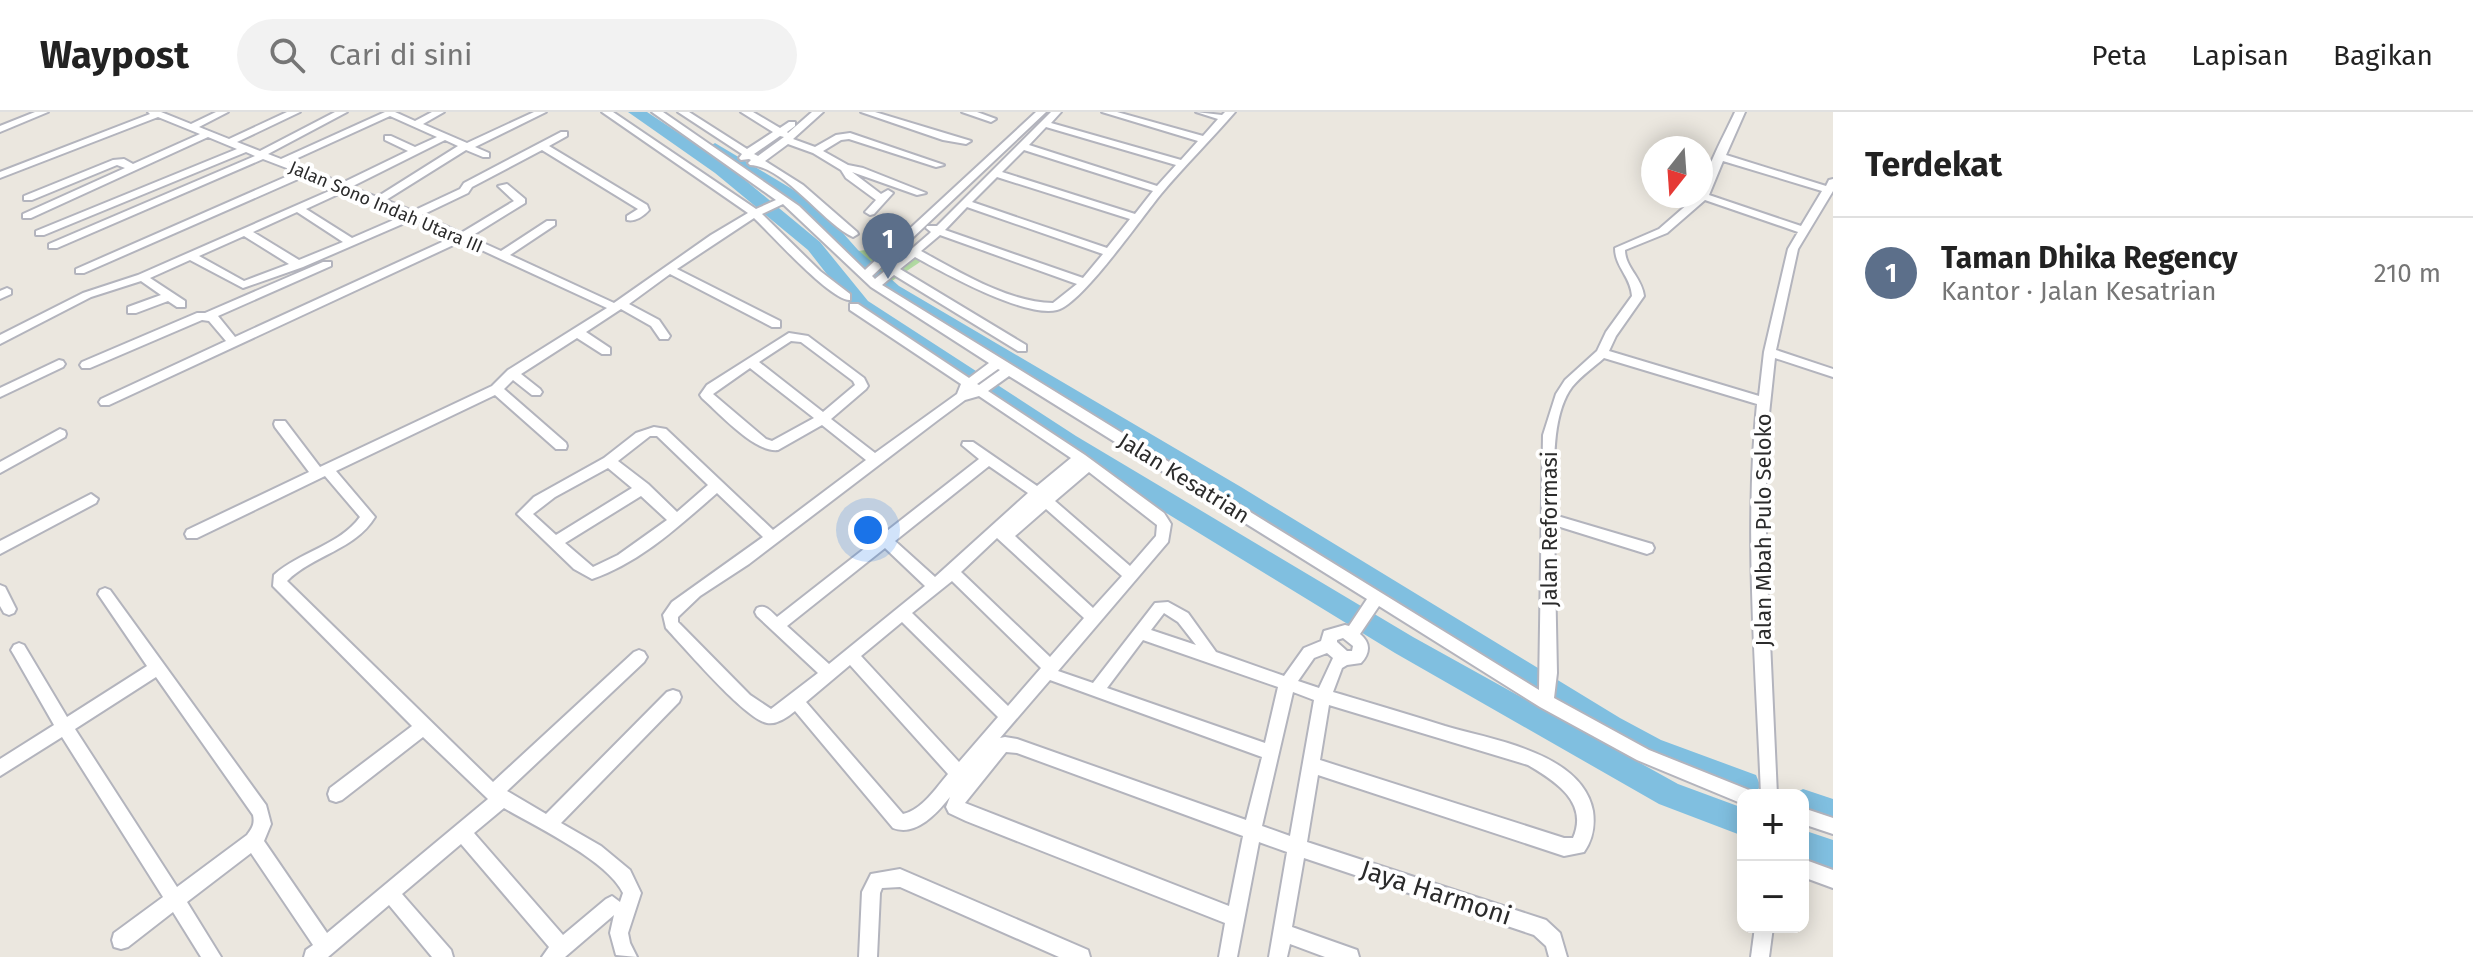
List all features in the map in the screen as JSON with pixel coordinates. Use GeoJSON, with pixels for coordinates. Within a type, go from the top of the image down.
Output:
{"type":"FeatureCollection","features":[{"type":"Feature","properties":{"kind":"street"},"geometry":{"type":"LineString","coordinates":[[0,129],[43,112]]}},
{"type":"Feature","properties":{"kind":"street"},"geometry":{"type":"LineString","coordinates":[[191,127],[223,112]]}},
{"type":"Feature","properties":{"kind":"street"},"geometry":{"type":"LineString","coordinates":[[231,141],[295,112]]}},
{"type":"Feature","properties":{"kind":"street"},"geometry":{"type":"LineString","coordinates":[[53,246],[263,154],[342,112]]}},
{"type":"Feature","properties":{"kind":"street"},"geometry":{"type":"LineString","coordinates":[[418,123],[439,112]]}},
{"type":"Feature","properties":{"kind":"street"},"geometry":{"type":"LineString","coordinates":[[378,201],[466,146],[541,112]]}},
{"type":"Feature","properties":{"kind":"street"},"geometry":{"type":"LineString","coordinates":[[607,112],[759,211],[816,273],[850,302],[1084,462],[1164,524],[1163,538],[1094,618],[1053,672],[916,818],[904,824],[899,822],[797,702]]}},
{"type":"Feature","properties":{"kind":"street","name":"Jalan Kesatrian"},"geometry":{"type":"LineString","coordinates":[[657,112],[744,163],[781,202],[1001,369],[1374,600],[1643,755],[1737,794]]}},
{"type":"Feature","properties":{"kind":"street"},"geometry":{"type":"LineString","coordinates":[[683,112],[744,163],[799,187],[853,234]]}},
{"type":"Feature","properties":{"kind":"street"},"geometry":{"type":"LineString","coordinates":[[785,136],[808,112]]}},
{"type":"Feature","properties":{"kind":"street"},"geometry":{"type":"LineString","coordinates":[[744,163],[818,112]]}},
{"type":"Feature","properties":{"kind":"street"},"geometry":{"type":"LineString","coordinates":[[866,112],[919,127],[881,112]]}},
{"type":"Feature","properties":{"kind":"street"},"geometry":{"type":"LineString","coordinates":[[967,112],[991,119]]}},
{"type":"Feature","properties":{"kind":"street"},"geometry":{"type":"LineString","coordinates":[[1107,112],[1205,140]]}},
{"type":"Feature","properties":{"kind":"street"},"geometry":{"type":"LineString","coordinates":[[1201,112],[1227,115]]}},
{"type":"Feature","properties":{"kind":"street","name":"Jalan Reformasi"},"geometry":{"type":"LineString","coordinates":[[1713,171],[1740,112]]}},
{"type":"Feature","properties":{"kind":"street"},"geometry":{"type":"LineString","coordinates":[[0,175],[155,113]]}},
{"type":"Feature","properties":{"kind":"street","name":"Jalan Sono Indah Utara III"},"geometry":{"type":"LineString","coordinates":[[155,113],[414,215],[655,323],[664,336]]}},
{"type":"Feature","properties":{"kind":"street"},"geometry":{"type":"LineString","coordinates":[[282,162],[376,118],[396,113],[486,155]]}},
{"type":"Feature","properties":{"kind":"street"},"geometry":{"type":"LineString","coordinates":[[750,113],[785,136],[819,149],[881,199]]}},
{"type":"Feature","properties":{"kind":"street"},"geometry":{"type":"LineString","coordinates":[[1049,115],[1183,164]]}},
{"type":"Feature","properties":{"kind":"street"},"geometry":{"type":"LineString","coordinates":[[878,275],[915,252],[936,233],[995,173],[1002,157],[1022,146],[1049,115]]}},
{"type":"Feature","properties":{"kind":"street"},"geometry":{"type":"LineString","coordinates":[[878,275],[920,228],[1049,115]]}},
{"type":"Feature","properties":{"kind":"street"},"geometry":{"type":"LineString","coordinates":[[915,252],[975,283],[1038,306],[1056,307],[1085,283],[1159,190],[1227,115]]}},
{"type":"Feature","properties":{"kind":"street"},"geometry":{"type":"LineString","coordinates":[[27,216],[210,133]]}},
{"type":"Feature","properties":{"kind":"street"},"geometry":{"type":"LineString","coordinates":[[191,256],[243,285],[299,265],[414,215],[464,191],[468,185],[564,134]]}},
{"type":"Feature","properties":{"kind":"street"},"geometry":{"type":"LineString","coordinates":[[0,340],[87,295],[142,277],[299,209],[446,136]]}},
{"type":"Feature","properties":{"kind":"street"},"geometry":{"type":"LineString","coordinates":[[819,149],[839,137],[850,136],[939,165]]}},
{"type":"Feature","properties":{"kind":"street"},"geometry":{"type":"LineString","coordinates":[[388,138],[415,151]]}},
{"type":"Feature","properties":{"kind":"street"},"geometry":{"type":"LineString","coordinates":[[542,146],[643,207],[644,210],[631,218]]}},
{"type":"Feature","properties":{"kind":"street"},"geometry":{"type":"LineString","coordinates":[[1022,146],[1159,190]]}},
{"type":"Feature","properties":{"kind":"street"},"geometry":{"type":"LineString","coordinates":[[40,233],[247,148]]}},
{"type":"Feature","properties":{"kind":"street"},"geometry":{"type":"LineString","coordinates":[[1719,156],[1831,186]]}},
{"type":"Feature","properties":{"kind":"street"},"geometry":{"type":"LineString","coordinates":[[28,198],[116,162],[132,168]]}},
{"type":"Feature","properties":{"kind":"street"},"geometry":{"type":"LineString","coordinates":[[845,168],[860,170],[921,193]]}},
{"type":"Feature","properties":{"kind":"street"},"geometry":{"type":"LineString","coordinates":[[80,271],[305,172]]}},
{"type":"Feature","properties":{"kind":"street"},"geometry":{"type":"LineString","coordinates":[[995,173],[1137,218]]}},
{"type":"Feature","properties":{"kind":"street"},"geometry":{"type":"LineString","coordinates":[[870,212],[897,185]]}},
{"type":"Feature","properties":{"kind":"street"},"geometry":{"type":"LineString","coordinates":[[105,402],[460,238],[521,201],[520,197],[503,186]]}},
{"type":"Feature","properties":{"kind":"street","name":"Jalan Mbah Pulo Seloko"},"geometry":{"type":"LineString","coordinates":[[1768,786],[1759,553],[1760,442],[1764,402],[1770,352],[1793,249],[1831,186]]}},
{"type":"Feature","properties":{"kind":"street"},"geometry":{"type":"LineString","coordinates":[[1713,199],[1802,230]]}},
{"type":"Feature","properties":{"kind":"street"},"geometry":{"type":"LineString","coordinates":[[192,534],[496,389],[512,373],[578,333],[759,211],[781,202]]}},
{"type":"Feature","properties":{"kind":"street"},"geometry":{"type":"LineString","coordinates":[[964,203],[1111,253]]}},
{"type":"Feature","properties":{"kind":"street","name":"Jalan Reformasi"},"geometry":{"type":"LineString","coordinates":[[1546,697],[1549,673],[1549,435],[1554,414],[1569,383],[1602,353],[1639,290],[1620,259],[1620,248],[1663,231],[1689,208]]}},
{"type":"Feature","properties":{"kind":"street"},"geometry":{"type":"LineString","coordinates":[[299,209],[351,242]]}},
{"type":"Feature","properties":{"kind":"street"},"geometry":{"type":"LineString","coordinates":[[501,256],[551,223]]}},
{"type":"Feature","properties":{"kind":"street"},"geometry":{"type":"LineString","coordinates":[[920,228],[1085,283]]}},
{"type":"Feature","properties":{"kind":"street"},"geometry":{"type":"LineString","coordinates":[[245,232],[299,265]]}},
{"type":"Feature","properties":{"kind":"street"},"geometry":{"type":"LineString","coordinates":[[86,365],[327,264]]}},
{"type":"Feature","properties":{"kind":"street"},"geometry":{"type":"LineString","coordinates":[[671,270],[776,324]]}},
{"type":"Feature","properties":{"kind":"street"},"geometry":{"type":"LineString","coordinates":[[878,275],[1022,348]]}},
{"type":"Feature","properties":{"kind":"street"},"geometry":{"type":"LineString","coordinates":[[142,277],[181,304]]}},
{"type":"Feature","properties":{"kind":"street"},"geometry":{"type":"LineString","coordinates":[[132,310],[170,296]]}},
{"type":"Feature","properties":{"kind":"street"},"geometry":{"type":"LineString","coordinates":[[208,316],[234,343]]}},
{"type":"Feature","properties":{"kind":"street"},"geometry":{"type":"LineString","coordinates":[[578,333],[606,351]]}},
{"type":"Feature","properties":{"kind":"street"},"geometry":{"type":"LineString","coordinates":[[797,337],[858,378],[862,386],[824,418],[778,446],[761,442],[706,395],[711,388],[783,340],[797,337]]}},
{"type":"Feature","properties":{"kind":"street"},"geometry":{"type":"LineString","coordinates":[[1770,352],[1833,373]]}},
{"type":"Feature","properties":{"kind":"street"},"geometry":{"type":"LineString","coordinates":[[1602,353],[1764,402]]}},
{"type":"Feature","properties":{"kind":"street"},"geometry":{"type":"LineString","coordinates":[[751,362],[874,459]]}},
{"type":"Feature","properties":{"kind":"street"},"geometry":{"type":"LineString","coordinates":[[0,393],[59,364]]}},
{"type":"Feature","properties":{"kind":"street"},"geometry":{"type":"LineString","coordinates":[[1001,369],[874,459],[676,608],[670,615],[671,624],[757,710],[769,717],[797,702],[1084,462]]}},
{"type":"Feature","properties":{"kind":"street"},"geometry":{"type":"LineString","coordinates":[[512,373],[536,392]]}},
{"type":"Feature","properties":{"kind":"street"},"geometry":{"type":"LineString","coordinates":[[496,389],[561,446]]}},
{"type":"Feature","properties":{"kind":"street"},"geometry":{"type":"LineString","coordinates":[[280,424],[368,517],[357,530],[292,566],[279,579],[280,586],[498,796],[549,823],[614,867],[632,893],[617,934],[620,948],[628,957]]}},
{"type":"Feature","properties":{"kind":"street"},"geometry":{"type":"LineString","coordinates":[[717,485],[677,520],[615,563],[592,573],[554,543],[529,519],[525,510],[609,461],[646,432],[658,430],[717,485],[773,538]]}},
{"type":"Feature","properties":{"kind":"street"},"geometry":{"type":"LineString","coordinates":[[0,468],[60,434]]}},
{"type":"Feature","properties":{"kind":"street"},"geometry":{"type":"LineString","coordinates":[[968,445],[1042,497],[1131,575]]}},
{"type":"Feature","properties":{"kind":"street"},"geometry":{"type":"LineString","coordinates":[[776,626],[989,459]]}},
{"type":"Feature","properties":{"kind":"street"},"geometry":{"type":"LineString","coordinates":[[609,461],[677,520]]}},
{"type":"Feature","properties":{"kind":"street"},"geometry":{"type":"LineString","coordinates":[[554,543],[643,488]]}},
{"type":"Feature","properties":{"kind":"street"},"geometry":{"type":"LineString","coordinates":[[0,548],[91,499]]}},
{"type":"Feature","properties":{"kind":"street"},"geometry":{"type":"LineString","coordinates":[[1547,518],[1647,548]]}},
{"type":"Feature","properties":{"kind":"street"},"geometry":{"type":"LineString","coordinates":[[1001,534],[1094,618]]}},
{"type":"Feature","properties":{"kind":"street"},"geometry":{"type":"LineString","coordinates":[[886,541],[935,586]]}},
{"type":"Feature","properties":{"kind":"street"},"geometry":{"type":"LineString","coordinates":[[952,572],[1053,672],[1096,691],[1270,752]]}},
{"type":"Feature","properties":{"kind":"street"},"geometry":{"type":"LineString","coordinates":[[0,591],[9,609]]}},
{"type":"Feature","properties":{"kind":"street"},"geometry":{"type":"LineString","coordinates":[[105,594],[260,811],[264,826],[253,841],[121,940]]}},
{"type":"Feature","properties":{"kind":"street"},"geometry":{"type":"LineString","coordinates":[[1344,658],[1329,645],[1329,636],[1333,632],[1355,628],[1374,600]]}},
{"type":"Feature","properties":{"kind":"street"},"geometry":{"type":"LineString","coordinates":[[1096,691],[1156,610],[1165,606],[1198,636],[1210,656]]}},
{"type":"Feature","properties":{"kind":"street"},"geometry":{"type":"LineString","coordinates":[[762,612],[829,674]]}},
{"type":"Feature","properties":{"kind":"street"},"geometry":{"type":"LineString","coordinates":[[901,612],[1008,717]]}},
{"type":"Feature","properties":{"kind":"street"},"geometry":{"type":"LineString","coordinates":[[1278,957],[1323,696],[1336,664],[1344,658],[1356,658],[1361,652],[1355,628]]}},
{"type":"Feature","properties":{"kind":"street"},"geometry":{"type":"LineString","coordinates":[[1141,633],[1323,696],[1532,759],[1559,774],[1579,793],[1586,823],[1584,838],[1578,846],[1564,847],[1312,765]]}},
{"type":"Feature","properties":{"kind":"street"},"geometry":{"type":"LineString","coordinates":[[1228,957],[1253,829],[1287,684],[1309,653],[1329,645]]}},
{"type":"Feature","properties":{"kind":"street"},"geometry":{"type":"LineString","coordinates":[[19,650],[212,957]]}},
{"type":"Feature","properties":{"kind":"street"},"geometry":{"type":"LineString","coordinates":[[851,656],[959,774]]}},
{"type":"Feature","properties":{"kind":"street"},"geometry":{"type":"LineString","coordinates":[[253,841],[318,954],[463,833],[639,657]]}},
{"type":"Feature","properties":{"kind":"street"},"geometry":{"type":"LineString","coordinates":[[0,756],[155,665]]}},
{"type":"Feature","properties":{"kind":"street"},"geometry":{"type":"LineString","coordinates":[[549,823],[673,697]]}},
{"type":"Feature","properties":{"kind":"street"},"geometry":{"type":"LineString","coordinates":[[0,768],[62,722]]}},
{"type":"Feature","properties":{"kind":"street"},"geometry":{"type":"LineString","coordinates":[[336,794],[424,727]]}},
{"type":"Feature","properties":{"kind":"street","name":"Jaya Harmoni"},"geometry":{"type":"LineString","coordinates":[[1237,918],[955,807],[970,781],[1005,744],[1297,847],[1539,927],[1550,933],[1556,943],[1558,957]]}},
{"type":"Feature","properties":{"kind":"street"},"geometry":{"type":"LineString","coordinates":[[1809,818],[1833,826]]}},
{"type":"Feature","properties":{"kind":"street"},"geometry":{"type":"LineString","coordinates":[[463,833],[557,952],[612,905]]}},
{"type":"Feature","properties":{"kind":"street"},"geometry":{"type":"LineString","coordinates":[[1809,870],[1833,879]]}},
{"type":"Feature","properties":{"kind":"street"},"geometry":{"type":"LineString","coordinates":[[868,957],[871,892],[877,880],[888,877],[900,878],[1081,957]]}},
{"type":"Feature","properties":{"kind":"street"},"geometry":{"type":"LineString","coordinates":[[390,893],[444,957]]}},
{"type":"Feature","properties":{"kind":"street"},"geometry":{"type":"LineString","coordinates":[[1282,932],[1350,957]]}},
{"type":"Feature","properties":{"kind":"street"},"geometry":{"type":"LineString","coordinates":[[1760,957],[1763,933]]}},
{"type":"Feature","properties":{"kind":"green space"},"geometry":{"type":"Polygon","coordinates":[[[901,245],[926,258],[880,289],[844,253],[901,245]]]}},
{"type":"Feature","properties":{"kind":"waterway"},"geometry":{"type":"LineString","coordinates":[[636,112],[721,169],[814,246],[861,305],[1068,442],[1404,645],[1669,794],[1737,820]]}},
{"type":"Feature","properties":{"kind":"waterway"},"geometry":{"type":"LineString","coordinates":[[715,148],[811,208],[851,254],[892,290],[1233,493],[1610,727],[1651,749],[1746,785]]}},
{"type":"Feature","properties":{"kind":"waterway"},"geometry":{"type":"LineString","coordinates":[[1809,805],[1833,813]]}},
{"type":"Feature","properties":{"kind":"waterway"},"geometry":{"type":"LineString","coordinates":[[1809,847],[1833,855]]}},
{"type":"Feature","properties":{"kind":"place","name":"Taman Dhika Regency"},"geometry":{"type":"Point","coordinates":[888,279]}}]}
